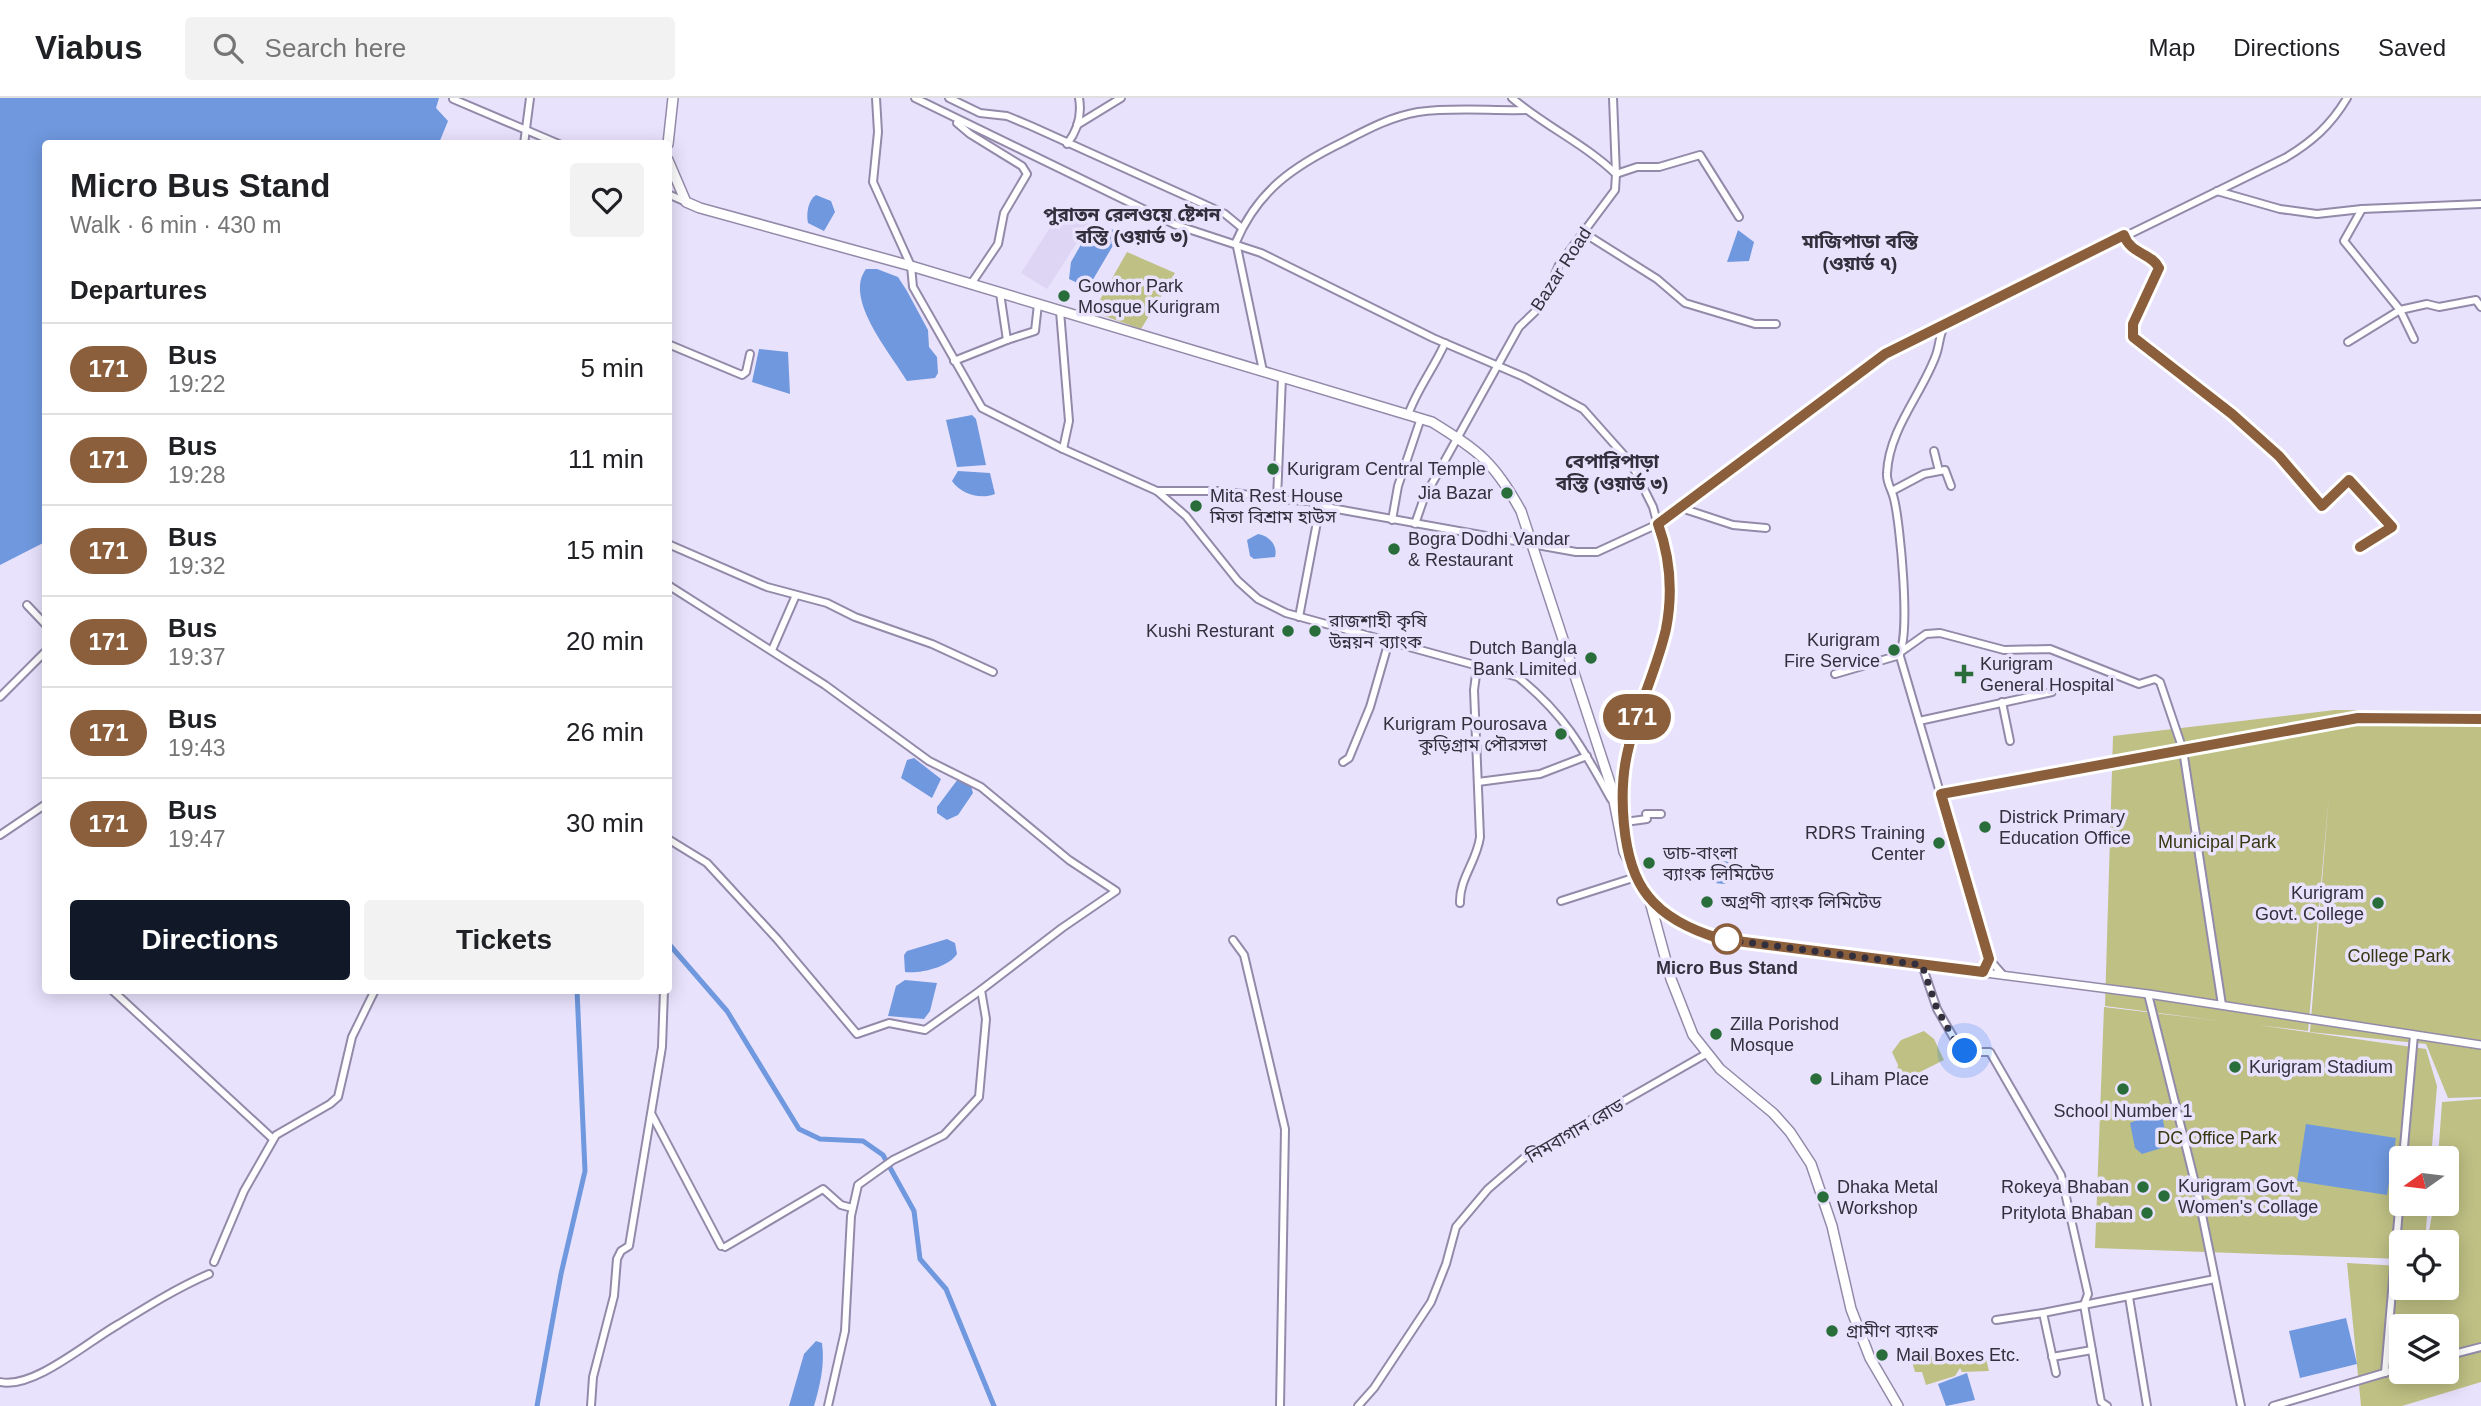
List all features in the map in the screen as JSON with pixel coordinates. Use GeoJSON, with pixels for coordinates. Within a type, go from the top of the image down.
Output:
{"type":"FeatureCollection","features":[{"type":"Feature","properties":{"kind":"highway"},"geometry":{"type":"LineString","coordinates":[[668,140],[673,98]]}},
{"type":"Feature","properties":{"kind":"highway"},"geometry":{"type":"LineString","coordinates":[[672,169],[686,202],[1421,418],[1480,452],[1504,481],[1521,511],[1611,786],[1624,852],[1648,898],[1671,979],[1693,1035],[1706,1054],[1773,1113],[1790,1132],[1811,1164],[1832,1226],[1851,1310],[1870,1358],[1898,1406]]}},
{"type":"Feature","properties":{"kind":"main road"},"geometry":{"type":"LineString","coordinates":[[1648,898],[1693,931],[1721,939],[2148,994],[2481,1045]]}},
{"type":"Feature","properties":{"kind":"street"},"geometry":{"type":"LineString","coordinates":[[524,140],[523,129],[530,98]]}},
{"type":"Feature","properties":{"kind":"street"},"geometry":{"type":"LineString","coordinates":[[876,98],[878,132],[873,182],[911,266],[913,287],[982,408],[1063,449],[1157,491],[1186,516],[1214,555],[1258,599],[1299,617],[1518,677],[1548,701],[1577,737],[1614,806]]}},
{"type":"Feature","properties":{"kind":"street"},"geometry":{"type":"LineString","coordinates":[[915,98],[1176,225],[1236,242],[1445,343],[1497,365],[1583,409],[1631,463],[1653,507],[1669,566],[1669,600],[1658,658],[1628,749],[1621,804],[1636,877],[1561,901]]}},
{"type":"Feature","properties":{"kind":"street"},"geometry":{"type":"LineString","coordinates":[[950,98],[980,113],[1007,116],[1225,214],[1242,228]]}},
{"type":"Feature","properties":{"kind":"street"},"geometry":{"type":"LineString","coordinates":[[1067,144],[1082,111],[1079,98]]}},
{"type":"Feature","properties":{"kind":"street"},"geometry":{"type":"LineString","coordinates":[[1077,125],[1121,98]]}},
{"type":"Feature","properties":{"kind":"street"},"geometry":{"type":"LineString","coordinates":[[1512,98],[1598,157],[1616,174]]}},
{"type":"Feature","properties":{"kind":"street"},"geometry":{"type":"LineString","coordinates":[[1613,98],[1616,174]]}},
{"type":"Feature","properties":{"kind":"street"},"geometry":{"type":"LineString","coordinates":[[1157,491],[1221,491],[1309,501],[1321,506],[1392,520],[1576,552],[1597,552],[1658,524],[1885,354],[2124,235],[2285,159],[2315,138],[2331,122],[2347,98]]}},
{"type":"Feature","properties":{"kind":"street"},"geometry":{"type":"LineString","coordinates":[[453,99],[549,140]]}},
{"type":"Feature","properties":{"kind":"street"},"geometry":{"type":"LineString","coordinates":[[1262,372],[1236,242],[1242,228],[1271,188],[1287,172],[1323,150],[1393,118],[1420,112],[1526,110]]}},
{"type":"Feature","properties":{"kind":"street"},"geometry":{"type":"LineString","coordinates":[[951,117],[970,134],[1022,166],[1027,174],[1004,213],[998,244],[971,285]]}},
{"type":"Feature","properties":{"kind":"street"},"geometry":{"type":"LineString","coordinates":[[1616,174],[1637,167],[1659,167],[1700,155],[1739,217]]}},
{"type":"Feature","properties":{"kind":"street","name":"Bazar Road"},"geometry":{"type":"LineString","coordinates":[[1415,524],[1424,498],[1518,327],[1541,306],[1559,265],[1615,190],[1616,174]]}},
{"type":"Feature","properties":{"kind":"street"},"geometry":{"type":"LineString","coordinates":[[2215,191],[2280,209],[2317,214],[2362,209],[2481,204]]}},
{"type":"Feature","properties":{"kind":"street"},"geometry":{"type":"LineString","coordinates":[[672,196],[686,202]]}},
{"type":"Feature","properties":{"kind":"street"},"geometry":{"type":"LineString","coordinates":[[2362,209],[2344,241],[2400,310],[2414,339]]}},
{"type":"Feature","properties":{"kind":"street"},"geometry":{"type":"LineString","coordinates":[[1584,233],[1657,279],[1685,303],[1755,324],[1776,324]]}},
{"type":"Feature","properties":{"kind":"street"},"geometry":{"type":"LineString","coordinates":[[2124,235],[2131,248],[2156,262],[2159,268],[2133,324],[2133,337],[2232,414],[2279,456],[2322,506],[2349,480],[2392,527],[2360,547]]}},
{"type":"Feature","properties":{"kind":"street"},"geometry":{"type":"LineString","coordinates":[[1000,293],[1007,340]]}},
{"type":"Feature","properties":{"kind":"street"},"geometry":{"type":"LineString","coordinates":[[2348,342],[2400,310],[2427,304],[2439,307],[2476,300],[2481,307]]}},
{"type":"Feature","properties":{"kind":"street"},"geometry":{"type":"LineString","coordinates":[[954,361],[1035,331],[1038,304]]}},
{"type":"Feature","properties":{"kind":"street"},"geometry":{"type":"LineString","coordinates":[[1060,311],[1069,421],[1063,449]]}},
{"type":"Feature","properties":{"kind":"street"},"geometry":{"type":"LineString","coordinates":[[1946,323],[1940,334],[1936,355],[1914,394],[1888,458],[1886,477],[1892,491],[1905,610],[1905,643],[1899,654],[1989,959],[2003,975]]}},
{"type":"Feature","properties":{"kind":"street"},"geometry":{"type":"LineString","coordinates":[[1408,415],[1415,396],[1436,364],[1445,343]]}},
{"type":"Feature","properties":{"kind":"street"},"geometry":{"type":"LineString","coordinates":[[672,346],[742,375],[746,372],[750,354]]}},
{"type":"Feature","properties":{"kind":"street"},"geometry":{"type":"LineString","coordinates":[[1277,499],[1282,377]]}},
{"type":"Feature","properties":{"kind":"street"},"geometry":{"type":"LineString","coordinates":[[1392,520],[1398,486],[1421,418]]}},
{"type":"Feature","properties":{"kind":"street"},"geometry":{"type":"LineString","coordinates":[[1934,451],[1939,471]]}},
{"type":"Feature","properties":{"kind":"street"},"geometry":{"type":"LineString","coordinates":[[1892,491],[1924,474],[1945,470],[1951,486]]}},
{"type":"Feature","properties":{"kind":"street"},"geometry":{"type":"LineString","coordinates":[[1299,617],[1321,506]]}},
{"type":"Feature","properties":{"kind":"street"},"geometry":{"type":"LineString","coordinates":[[1678,507],[1733,525],[1766,528]]}},
{"type":"Feature","properties":{"kind":"street"},"geometry":{"type":"LineString","coordinates":[[672,546],[759,584],[827,603],[877,626],[932,644],[993,672]]}},
{"type":"Feature","properties":{"kind":"street"},"geometry":{"type":"LineString","coordinates":[[672,588],[772,650],[929,761],[981,788],[1069,860],[1116,891],[1071,921],[925,1030],[889,1023],[857,1034],[777,939],[707,863],[672,841]]}},
{"type":"Feature","properties":{"kind":"street"},"geometry":{"type":"LineString","coordinates":[[772,650],[796,595]]}},
{"type":"Feature","properties":{"kind":"street"},"geometry":{"type":"LineString","coordinates":[[27,605],[42,621]]}},
{"type":"Feature","properties":{"kind":"street"},"geometry":{"type":"LineString","coordinates":[[1835,674],[1899,654],[1926,634],[1940,633],[2004,650],[2050,649],[2139,684],[2155,679],[2160,682],[2183,750],[2222,1005]]}},
{"type":"Feature","properties":{"kind":"street"},"geometry":{"type":"LineString","coordinates":[[1343,762],[1349,758],[1370,707],[1389,641]]}},
{"type":"Feature","properties":{"kind":"street"},"geometry":{"type":"LineString","coordinates":[[0,697],[42,655]]}},
{"type":"Feature","properties":{"kind":"street"},"geometry":{"type":"LineString","coordinates":[[1460,904],[1461,885],[1478,848],[1477,667]]}},
{"type":"Feature","properties":{"kind":"street"},"geometry":{"type":"LineString","coordinates":[[1919,722],[2052,692]]}},
{"type":"Feature","properties":{"kind":"street"},"geometry":{"type":"LineString","coordinates":[[2002,702],[2010,741]]}},
{"type":"Feature","properties":{"kind":"street"},"geometry":{"type":"LineString","coordinates":[[1941,794],[2358,718],[2481,719]]}},
{"type":"Feature","properties":{"kind":"street"},"geometry":{"type":"LineString","coordinates":[[1478,782],[1540,774],[1587,756]]}},
{"type":"Feature","properties":{"kind":"street"},"geometry":{"type":"LineString","coordinates":[[0,835],[42,806]]}},
{"type":"Feature","properties":{"kind":"street"},"geometry":{"type":"LineString","coordinates":[[1625,822],[1647,819],[1646,814],[1661,814]]}},
{"type":"Feature","properties":{"kind":"street"},"geometry":{"type":"LineString","coordinates":[[1233,940],[1244,955],[1285,1129],[1280,1406]]}},
{"type":"Feature","properties":{"kind":"street"},"geometry":{"type":"LineString","coordinates":[[1983,972],[1989,959]]}},
{"type":"Feature","properties":{"kind":"street"},"geometry":{"type":"LineString","coordinates":[[1922,965],[1937,1009],[1959,1048],[1971,1052],[1990,1052],[2055,1163],[2074,1226],[2088,1294],[2084,1305],[2101,1402],[2107,1406]]}},
{"type":"Feature","properties":{"kind":"street"},"geometry":{"type":"LineString","coordinates":[[828,1406],[845,1331],[852,1208],[858,1185],[893,1160],[944,1135],[979,1097],[986,1019],[981,990]]}},
{"type":"Feature","properties":{"kind":"street"},"geometry":{"type":"LineString","coordinates":[[116,994],[273,1139]]}},
{"type":"Feature","properties":{"kind":"street"},"geometry":{"type":"LineString","coordinates":[[214,1262],[244,1191],[273,1139],[338,1097],[352,1037],[373,994]]}},
{"type":"Feature","properties":{"kind":"street"},"geometry":{"type":"LineString","coordinates":[[591,1406],[593,1377],[614,1296],[617,1259],[621,1251],[629,1246],[662,1047],[663,994]]}},
{"type":"Feature","properties":{"kind":"street"},"geometry":{"type":"LineString","coordinates":[[2148,994],[2198,1195],[2241,1406]]}},
{"type":"Feature","properties":{"kind":"street"},"geometry":{"type":"LineString","coordinates":[[2404,1146],[2414,1035]]}},
{"type":"Feature","properties":{"kind":"street","name":"নিমবাগান রোড"},"geometry":{"type":"LineString","coordinates":[[1358,1406],[1374,1388],[1431,1302],[1446,1264],[1456,1227],[1488,1189],[1524,1158],[1706,1054]]}},
{"type":"Feature","properties":{"kind":"street"},"geometry":{"type":"LineString","coordinates":[[651,1112],[723,1247],[822,1189],[841,1205],[852,1208]]}},
{"type":"Feature","properties":{"kind":"street"},"geometry":{"type":"LineString","coordinates":[[2385,1373],[2398,1216]]}},
{"type":"Feature","properties":{"kind":"street"},"geometry":{"type":"LineString","coordinates":[[0,1382],[9,1384],[24,1381],[183,1286],[209,1274]]}},
{"type":"Feature","properties":{"kind":"street"},"geometry":{"type":"LineString","coordinates":[[1996,1320],[2215,1279]]}},
{"type":"Feature","properties":{"kind":"street"},"geometry":{"type":"LineString","coordinates":[[2129,1297],[2147,1406]]}},
{"type":"Feature","properties":{"kind":"street"},"geometry":{"type":"LineString","coordinates":[[2043,1313],[2056,1373]]}},
{"type":"Feature","properties":{"kind":"street"},"geometry":{"type":"LineString","coordinates":[[2459,1353],[2481,1347]]}},
{"type":"Feature","properties":{"kind":"street"},"geometry":{"type":"LineString","coordinates":[[2051,1353],[2092,1350]]}},
{"type":"Feature","properties":{"kind":"street"},"geometry":{"type":"LineString","coordinates":[[2273,1406],[2389,1372]]}},
{"type":"Feature","properties":{"kind":"shaded area"},"geometry":{"type":"Polygon","coordinates":[[[1063,207],[1089,224],[1047,289],[1021,273],[1063,207]]]}},
{"type":"Feature","properties":{"kind":"green space"},"geometry":{"type":"Polygon","coordinates":[[[1127,252],[1175,273],[1141,329],[1093,312],[1127,252]]]}},
{"type":"Feature","properties":{"kind":"green space"},"geometry":{"type":"Polygon","coordinates":[[[2335,710],[2481,711],[2481,1097],[2448,1098],[2426,1044],[2310,1032],[2329,794],[2308,1031],[2258,1025],[2426,1049],[2437,1086],[2432,1146],[2389,1146],[2389,1216],[2427,1216],[2426,1230],[2389,1230],[2389,1259],[2095,1248],[2104,1007],[2221,1021],[2105,1006],[2113,736],[2335,710]]]}},
{"type":"Feature","properties":{"kind":"green space"},"geometry":{"type":"Polygon","coordinates":[[[1924,1031],[1934,1039],[1944,1060],[1912,1076],[1897,1071],[1898,1065],[1892,1052],[1901,1040],[1924,1031]]]}},
{"type":"Feature","properties":{"kind":"green space"},"geometry":{"type":"Polygon","coordinates":[[[2481,1099],[2481,1382],[2402,1406],[2361,1406],[2347,1263],[2389,1265],[2389,1300],[2459,1300],[2459,1230],[2429,1230],[2432,1216],[2459,1216],[2459,1146],[2439,1146],[2442,1102],[2481,1099]]]}},
{"type":"Feature","properties":{"kind":"green space"},"geometry":{"type":"Polygon","coordinates":[[[1980,1348],[1980,1358],[1986,1359],[1989,1371],[1962,1372],[1960,1368],[1955,1376],[1926,1385],[1922,1372],[1915,1372],[1912,1362],[1931,1356],[1934,1359],[1962,1355],[1980,1348]]]}},
{"type":"Feature","properties":{"kind":"water"},"geometry":{"type":"Polygon","coordinates":[[[0,98],[439,98],[436,108],[448,121],[440,140],[42,140],[42,544],[0,565],[0,98]]]}},
{"type":"Feature","properties":{"kind":"water"},"geometry":{"type":"Polygon","coordinates":[[[816,195],[831,201],[835,212],[824,231],[808,223],[808,208],[816,195]]]}},
{"type":"Feature","properties":{"kind":"water"},"geometry":{"type":"Polygon","coordinates":[[[1099,224],[1116,231],[1118,237],[1088,288],[1069,279],[1071,262],[1091,227],[1099,224]]]}},
{"type":"Feature","properties":{"kind":"water"},"geometry":{"type":"Polygon","coordinates":[[[1738,230],[1754,242],[1749,261],[1727,262],[1738,230]]]}},
{"type":"Feature","properties":{"kind":"water"},"geometry":{"type":"Polygon","coordinates":[[[866,269],[877,269],[898,277],[907,291],[928,330],[929,347],[937,357],[938,373],[935,378],[907,381],[881,342],[865,311],[861,296],[861,281],[866,269]]]}},
{"type":"Feature","properties":{"kind":"water"},"geometry":{"type":"Polygon","coordinates":[[[759,349],[788,352],[790,394],[752,382],[759,349]]]}},
{"type":"Feature","properties":{"kind":"water"},"geometry":{"type":"Polygon","coordinates":[[[972,415],[976,419],[986,465],[957,467],[946,420],[972,415]]]}},
{"type":"Feature","properties":{"kind":"water"},"geometry":{"type":"Polygon","coordinates":[[[958,471],[990,473],[995,494],[977,496],[960,489],[952,481],[958,471]]]}},
{"type":"Feature","properties":{"kind":"water"},"geometry":{"type":"Polygon","coordinates":[[[1258,534],[1272,542],[1275,557],[1254,559],[1250,556],[1247,540],[1258,534]]]}},
{"type":"Feature","properties":{"kind":"water"},"geometry":{"type":"Polygon","coordinates":[[[914,758],[941,779],[932,798],[901,778],[907,760],[914,758]]]}},
{"type":"Feature","properties":{"kind":"water"},"geometry":{"type":"Polygon","coordinates":[[[958,779],[971,786],[973,793],[958,815],[947,820],[937,813],[937,807],[958,779]]]}},
{"type":"Feature","properties":{"kind":"water"},"geometry":{"type":"Polygon","coordinates":[[[1735,861],[1741,864],[1744,877],[1724,884],[1715,883],[1709,866],[1715,862],[1735,861]]]}},
{"type":"Feature","properties":{"kind":"water"},"geometry":{"type":"Polygon","coordinates":[[[947,939],[955,943],[957,954],[948,963],[934,969],[905,972],[904,955],[907,951],[947,939]]]}},
{"type":"Feature","properties":{"kind":"water"},"geometry":{"type":"Polygon","coordinates":[[[905,980],[937,983],[930,1011],[924,1019],[888,1016],[896,986],[905,980]]]}},
{"type":"Feature","properties":{"kind":"water"},"geometry":{"type":"Polygon","coordinates":[[[2161,1110],[2168,1146],[2142,1154],[2135,1148],[2130,1123],[2161,1110]]]}},
{"type":"Feature","properties":{"kind":"water"},"geometry":{"type":"Polygon","coordinates":[[[2306,1124],[2396,1138],[2395,1146],[2389,1146],[2387,1195],[2297,1181],[2306,1124]]]}},
{"type":"Feature","properties":{"kind":"water"},"geometry":{"type":"Polygon","coordinates":[[[2346,1318],[2357,1364],[2300,1378],[2289,1331],[2346,1318]]]}},
{"type":"Feature","properties":{"kind":"water"},"geometry":{"type":"Polygon","coordinates":[[[816,1341],[822,1343],[823,1359],[814,1406],[789,1406],[804,1354],[816,1341]]]}},
{"type":"Feature","properties":{"kind":"water"},"geometry":{"type":"Polygon","coordinates":[[[1967,1373],[1975,1400],[1946,1406],[1938,1384],[1967,1373]]]}},
{"type":"Feature","properties":{"kind":"waterway"},"geometry":{"type":"LineString","coordinates":[[672,948],[727,1011],[799,1129],[820,1139],[863,1141],[883,1155],[914,1211],[920,1259],[946,1289],[994,1406]]}},
{"type":"Feature","properties":{"kind":"waterway"},"geometry":{"type":"LineString","coordinates":[[537,1406],[561,1274],[585,1171],[577,994]]}},
{"type":"Feature","properties":{"kind":"bus line","name":"171"},"geometry":{"type":"LineString","coordinates":[[2360,547],[2392,527],[2377,507],[2349,480],[2322,506],[2279,456],[2186,376],[2133,337],[2131,329],[2150,293],[2159,268],[2156,262],[2131,248],[2124,235],[1885,354],[1658,524],[1669,566],[1666,627],[1628,749],[1621,804],[1636,877],[1648,898],[1669,915],[1693,931],[1721,939],[1821,949],[1983,972],[1989,959],[1941,794],[2358,718],[2481,719]]}},
{"type":"Feature","properties":{"kind":"place","name":"Gowhor Park Mosque Kurigram"},"geometry":{"type":"Point","coordinates":[1064,296]}},
{"type":"Feature","properties":{"kind":"place","name":"Kurigram Central Temple"},"geometry":{"type":"Point","coordinates":[1273,469]}},
{"type":"Feature","properties":{"kind":"place","name":"Jia Bazar"},"geometry":{"type":"Point","coordinates":[1507,493]}},
{"type":"Feature","properties":{"kind":"place","name":"Mita Rest House মিতা বিশ্রাম হাউস"},"geometry":{"type":"Point","coordinates":[1196,506]}},
{"type":"Feature","properties":{"kind":"place","name":"Bogra Dodhi Vandar & Restaurant"},"geometry":{"type":"Point","coordinates":[1394,549]}},
{"type":"Feature","properties":{"kind":"place","name":"Kushi Resturant"},"geometry":{"type":"Point","coordinates":[1288,631]}},
{"type":"Feature","properties":{"kind":"place","name":"রাজশাহী কৃষি উন্নয়ন ব্যাংক"},"geometry":{"type":"Point","coordinates":[1315,631]}},
{"type":"Feature","properties":{"kind":"place","name":"Kurigram Fire Service"},"geometry":{"type":"Point","coordinates":[1894,650]}},
{"type":"Feature","properties":{"kind":"place","name":"Dutch Bangla Bank Limited"},"geometry":{"type":"Point","coordinates":[1591,658]}},
{"type":"Feature","properties":{"kind":"place","name":"Kurigram General Hospital"},"geometry":{"type":"Point","coordinates":[1964,674]}},
{"type":"Feature","properties":{"kind":"place","name":"Kurigram Pourosava কুড়িগ্রাম পৌরসভা"},"geometry":{"type":"Point","coordinates":[1561,734]}},
{"type":"Feature","properties":{"kind":"place","name":"Districk Primary Education Office"},"geometry":{"type":"Point","coordinates":[1985,827]}},
{"type":"Feature","properties":{"kind":"place","name":"RDRS Training Center"},"geometry":{"type":"Point","coordinates":[1939,843]}},
{"type":"Feature","properties":{"kind":"place","name":"ডাচ-বাংলা ব্যাংক লিমিটেড"},"geometry":{"type":"Point","coordinates":[1649,863]}},
{"type":"Feature","properties":{"kind":"place","name":"অগ্রণী ব্যাংক লিমিটেড"},"geometry":{"type":"Point","coordinates":[1707,902]}},
{"type":"Feature","properties":{"kind":"place","name":"Kurigram Govt. College"},"geometry":{"type":"Point","coordinates":[2378,903]}},
{"type":"Feature","properties":{"kind":"place","name":"Micro Bus Stand"},"geometry":{"type":"Point","coordinates":[1727,939]}},
{"type":"Feature","properties":{"kind":"place","name":"Zilla Porishod Mosque"},"geometry":{"type":"Point","coordinates":[1716,1034]}},
{"type":"Feature","properties":{"kind":"place","name":"Kurigram Stadium"},"geometry":{"type":"Point","coordinates":[2235,1067]}},
{"type":"Feature","properties":{"kind":"place","name":"Liham Place"},"geometry":{"type":"Point","coordinates":[1816,1079]}},
{"type":"Feature","properties":{"kind":"place","name":"School Number 1"},"geometry":{"type":"Point","coordinates":[2123,1089]}},
{"type":"Feature","properties":{"kind":"place","name":"Rokeya Bhaban"},"geometry":{"type":"Point","coordinates":[2143,1187]}},
{"type":"Feature","properties":{"kind":"place","name":"Kurigram Govt. Women's Collage"},"geometry":{"type":"Point","coordinates":[2164,1196]}},
{"type":"Feature","properties":{"kind":"place","name":"Dhaka Metal Workshop"},"geometry":{"type":"Point","coordinates":[1823,1197]}},
{"type":"Feature","properties":{"kind":"place","name":"Pritylota Bhaban"},"geometry":{"type":"Point","coordinates":[2147,1213]}},
{"type":"Feature","properties":{"kind":"place","name":"গ্রামীণ ব্যাংক"},"geometry":{"type":"Point","coordinates":[1832,1331]}},
{"type":"Feature","properties":{"kind":"place","name":"Mail Boxes Etc."},"geometry":{"type":"Point","coordinates":[1882,1355]}},
{"type":"Feature","properties":{"kind":"district","name":"পুরাতন রেলওয়ে ষ্টেশন বস্তি (ওয়ার্ড ৩)"},"geometry":{"type":"Point","coordinates":[1132,225]}},
{"type":"Feature","properties":{"kind":"district","name":"মাজিপাড়া বস্তি (ওয়ার্ড ৭)"},"geometry":{"type":"Point","coordinates":[1860,252]}},
{"type":"Feature","properties":{"kind":"district","name":"বেপারিপাড়া বস্তি (ওয়ার্ড ৩)"},"geometry":{"type":"Point","coordinates":[1612,472]}},
{"type":"Feature","properties":{"kind":"route"},"geometry":{"type":"LineString","coordinates":[[1727,939],[1721,939],[1821,949],[1922,965],[1937,1009],[1959,1048],[1965,1051]]}},
{"type":"Feature","properties":{"kind":"park label","name":"Municipal Park"},"geometry":{"type":"Point","coordinates":[2217,842]}},
{"type":"Feature","properties":{"kind":"park label","name":"College Park"},"geometry":{"type":"Point","coordinates":[2399,956]}},
{"type":"Feature","properties":{"kind":"park label","name":"DC Office Park"},"geometry":{"type":"Point","coordinates":[2217,1138]}}]}
